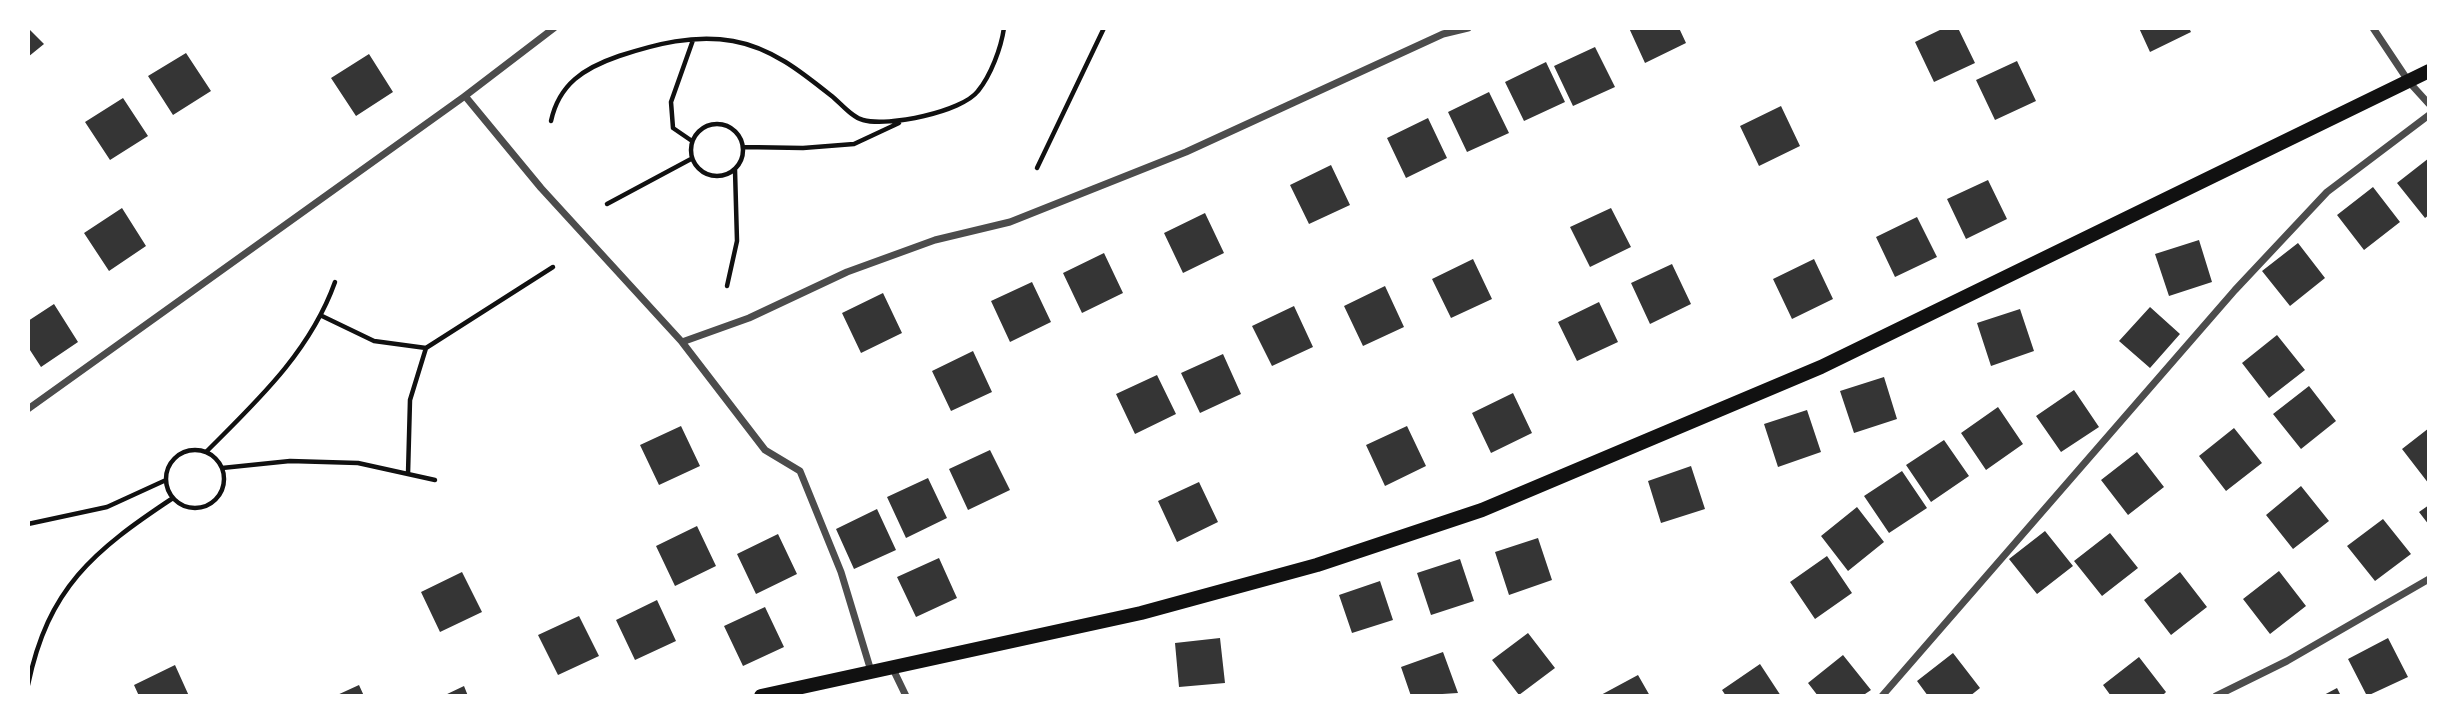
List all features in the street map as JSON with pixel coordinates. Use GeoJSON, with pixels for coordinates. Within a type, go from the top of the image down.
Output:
{"type":"FeatureCollection","features":[{"type":"Feature","properties":{"kind":"main road"},"geometry":{"type":"LineString","coordinates":[[761,696],[1141,614],[1317,565],[1482,510],[1821,367],[2429,71]]}},
{"type":"Feature","properties":{"kind":"street"},"geometry":{"type":"LineString","coordinates":[[28,409],[466,96],[554,28]]}},
{"type":"Feature","properties":{"kind":"street"},"geometry":{"type":"LineString","coordinates":[[682,342],[750,318],[847,272],[935,240],[1010,222],[1186,152],[1443,34],[1468,28]]}},
{"type":"Feature","properties":{"kind":"street"},"geometry":{"type":"LineString","coordinates":[[2373,28],[2409,82],[2429,104]]}},
{"type":"Feature","properties":{"kind":"street"},"geometry":{"type":"LineString","coordinates":[[466,96],[541,188],[682,342],[765,450],[800,471],[841,572],[871,671]]}},
{"type":"Feature","properties":{"kind":"street"},"geometry":{"type":"LineString","coordinates":[[1882,696],[2235,290],[2327,192],[2429,115]]}},
{"type":"Feature","properties":{"kind":"street"},"geometry":{"type":"LineString","coordinates":[[2216,696],[2287,661],[2429,579]]}},
{"type":"Feature","properties":{"kind":"street"},"geometry":{"type":"LineString","coordinates":[[892,666],[906,696]]}},
{"type":"Feature","properties":{"kind":"path"},"geometry":{"type":"LineString","coordinates":[[743,146],[803,148],[853,144],[902,122],[940,112],[978,93],[1002,43],[1004,28]]}},
{"type":"Feature","properties":{"kind":"path"},"geometry":{"type":"LineString","coordinates":[[1037,168],[1104,28]]}},
{"type":"Feature","properties":{"kind":"path"},"geometry":{"type":"LineString","coordinates":[[551,121],[556,97],[594,65],[663,42],[693,40],[734,41],[789,62],[861,120],[902,122]]}},
{"type":"Feature","properties":{"kind":"path"},"geometry":{"type":"LineString","coordinates":[[692,141],[673,128],[671,103],[693,40]]}},
{"type":"Feature","properties":{"kind":"path"},"geometry":{"type":"LineString","coordinates":[[720,124],[735,131],[743,146],[740,163],[735,170],[719,177],[702,172],[691,159],[692,141],[703,127],[720,124]]}},
{"type":"Feature","properties":{"kind":"path"},"geometry":{"type":"LineString","coordinates":[[607,204],[691,159]]}},
{"type":"Feature","properties":{"kind":"path"},"geometry":{"type":"LineString","coordinates":[[727,286],[737,241],[735,170]]}},
{"type":"Feature","properties":{"kind":"path"},"geometry":{"type":"LineString","coordinates":[[322,316],[374,341],[426,348],[553,267]]}},
{"type":"Feature","properties":{"kind":"path"},"geometry":{"type":"LineString","coordinates":[[206,452],[282,375],[322,316],[335,282]]}},
{"type":"Feature","properties":{"kind":"path"},"geometry":{"type":"LineString","coordinates":[[408,474],[410,400],[426,348]]}},
{"type":"Feature","properties":{"kind":"path"},"geometry":{"type":"LineString","coordinates":[[188,451],[206,452],[222,468],[222,490],[210,504],[190,508],[173,498],[166,480],[172,461],[180,454],[188,451]]}},
{"type":"Feature","properties":{"kind":"path"},"geometry":{"type":"LineString","coordinates":[[222,468],[290,461],[358,463],[435,480]]}},
{"type":"Feature","properties":{"kind":"path"},"geometry":{"type":"LineString","coordinates":[[28,524],[107,507],[166,480]]}},
{"type":"Feature","properties":{"kind":"path"},"geometry":{"type":"LineString","coordinates":[[28,685],[37,644],[66,587],[123,531],[173,498]]}},
{"type":"Feature","properties":{"kind":"building"},"geometry":{"type":"Polygon","coordinates":[[[28,28],[44,44],[28,57],[28,28]]]}},
{"type":"Feature","properties":{"kind":"building"},"geometry":{"type":"Polygon","coordinates":[[[1629,28],[1679,28],[1686,43],[1645,63],[1629,28]]]}},
{"type":"Feature","properties":{"kind":"building"},"geometry":{"type":"Polygon","coordinates":[[[1944,28],[1958,28],[1975,63],[1934,82],[1915,42],[1944,28]]]}},
{"type":"Feature","properties":{"kind":"building"},"geometry":{"type":"Polygon","coordinates":[[[2139,28],[2189,28],[2191,32],[2150,52],[2139,28]]]}},
{"type":"Feature","properties":{"kind":"building"},"geometry":{"type":"Polygon","coordinates":[[[1595,47],[1615,87],[1573,106],[1554,66],[1595,47]]]}},
{"type":"Feature","properties":{"kind":"building"},"geometry":{"type":"Polygon","coordinates":[[[186,53],[211,91],[173,115],[148,76],[186,53]]]}},
{"type":"Feature","properties":{"kind":"building"},"geometry":{"type":"Polygon","coordinates":[[[369,54],[393,92],[356,116],[331,78],[369,54]]]}},
{"type":"Feature","properties":{"kind":"building"},"geometry":{"type":"Polygon","coordinates":[[[2017,61],[2036,101],[1995,120],[1976,80],[2017,61]]]}},
{"type":"Feature","properties":{"kind":"building"},"geometry":{"type":"Polygon","coordinates":[[[1546,62],[1565,102],[1524,121],[1505,82],[1546,62]]]}},
{"type":"Feature","properties":{"kind":"building"},"geometry":{"type":"Polygon","coordinates":[[[1489,92],[1509,133],[1467,152],[1448,112],[1489,92]]]}},
{"type":"Feature","properties":{"kind":"building"},"geometry":{"type":"Polygon","coordinates":[[[123,98],[148,136],[110,160],[85,122],[123,98]]]}},
{"type":"Feature","properties":{"kind":"building"},"geometry":{"type":"Polygon","coordinates":[[[1781,106],[1800,146],[1759,166],[1740,126],[1781,106]]]}},
{"type":"Feature","properties":{"kind":"building"},"geometry":{"type":"Polygon","coordinates":[[[1428,118],[1447,158],[1406,178],[1387,138],[1428,118]]]}},
{"type":"Feature","properties":{"kind":"building"},"geometry":{"type":"Polygon","coordinates":[[[2429,158],[2429,215],[2425,218],[2397,183],[2429,158]]]}},
{"type":"Feature","properties":{"kind":"building"},"geometry":{"type":"Polygon","coordinates":[[[1331,165],[1350,205],[1309,224],[1290,185],[1331,165]]]}},
{"type":"Feature","properties":{"kind":"building"},"geometry":{"type":"Polygon","coordinates":[[[1988,180],[2007,219],[1966,239],[1947,199],[1988,180]]]}},
{"type":"Feature","properties":{"kind":"building"},"geometry":{"type":"Polygon","coordinates":[[[2373,187],[2400,222],[2364,250],[2337,215],[2373,187]]]}},
{"type":"Feature","properties":{"kind":"building"},"geometry":{"type":"Polygon","coordinates":[[[122,208],[146,246],[109,271],[84,233],[122,208]]]}},
{"type":"Feature","properties":{"kind":"building"},"geometry":{"type":"Polygon","coordinates":[[[1611,208],[1631,247],[1590,267],[1570,227],[1611,208]]]}},
{"type":"Feature","properties":{"kind":"building"},"geometry":{"type":"Polygon","coordinates":[[[1205,213],[1224,253],[1183,273],[1164,233],[1205,213]]]}},
{"type":"Feature","properties":{"kind":"building"},"geometry":{"type":"Polygon","coordinates":[[[1917,217],[1937,257],[1895,277],[1876,237],[1917,217]]]}},
{"type":"Feature","properties":{"kind":"building"},"geometry":{"type":"Polygon","coordinates":[[[2199,240],[2212,282],[2169,296],[2155,254],[2199,240]]]}},
{"type":"Feature","properties":{"kind":"building"},"geometry":{"type":"Polygon","coordinates":[[[2298,243],[2325,278],[2290,306],[2262,271],[2298,243]]]}},
{"type":"Feature","properties":{"kind":"building"},"geometry":{"type":"Polygon","coordinates":[[[1104,253],[1123,293],[1082,313],[1063,273],[1104,253]]]}},
{"type":"Feature","properties":{"kind":"building"},"geometry":{"type":"Polygon","coordinates":[[[1473,259],[1492,299],[1451,318],[1432,279],[1473,259]]]}},
{"type":"Feature","properties":{"kind":"building"},"geometry":{"type":"Polygon","coordinates":[[[1814,259],[1833,299],[1792,319],[1773,279],[1814,259]]]}},
{"type":"Feature","properties":{"kind":"building"},"geometry":{"type":"Polygon","coordinates":[[[1672,264],[1691,304],[1650,324],[1631,283],[1672,264]]]}},
{"type":"Feature","properties":{"kind":"building"},"geometry":{"type":"Polygon","coordinates":[[[1032,282],[1051,322],[1010,342],[991,301],[1032,282]]]}},
{"type":"Feature","properties":{"kind":"building"},"geometry":{"type":"Polygon","coordinates":[[[1385,286],[1404,327],[1363,346],[1344,306],[1385,286]]]}},
{"type":"Feature","properties":{"kind":"building"},"geometry":{"type":"Polygon","coordinates":[[[883,293],[902,333],[861,353],[842,313],[883,293]]]}},
{"type":"Feature","properties":{"kind":"building"},"geometry":{"type":"Polygon","coordinates":[[[1599,302],[1618,342],[1577,361],[1558,322],[1599,302]]]}},
{"type":"Feature","properties":{"kind":"building"},"geometry":{"type":"Polygon","coordinates":[[[54,304],[78,342],[41,367],[28,347],[28,321],[54,304]]]}},
{"type":"Feature","properties":{"kind":"building"},"geometry":{"type":"Polygon","coordinates":[[[1294,306],[1313,347],[1272,366],[1252,326],[1294,306]]]}},
{"type":"Feature","properties":{"kind":"building"},"geometry":{"type":"Polygon","coordinates":[[[2150,307],[2180,334],[2150,368],[2119,341],[2150,307]]]}},
{"type":"Feature","properties":{"kind":"building"},"geometry":{"type":"Polygon","coordinates":[[[2020,309],[2034,351],[1991,366],[1977,323],[2020,309]]]}},
{"type":"Feature","properties":{"kind":"building"},"geometry":{"type":"Polygon","coordinates":[[[2277,335],[2305,370],[2269,398],[2242,363],[2277,335]]]}},
{"type":"Feature","properties":{"kind":"building"},"geometry":{"type":"Polygon","coordinates":[[[973,351],[992,392],[951,411],[932,371],[973,351]]]}},
{"type":"Feature","properties":{"kind":"building"},"geometry":{"type":"Polygon","coordinates":[[[1223,354],[1241,394],[1200,413],[1181,373],[1223,354]]]}},
{"type":"Feature","properties":{"kind":"building"},"geometry":{"type":"Polygon","coordinates":[[[1157,375],[1176,414],[1135,434],[1116,394],[1157,375]]]}},
{"type":"Feature","properties":{"kind":"building"},"geometry":{"type":"Polygon","coordinates":[[[1884,377],[1897,419],[1854,433],[1840,391],[1884,377]]]}},
{"type":"Feature","properties":{"kind":"building"},"geometry":{"type":"Polygon","coordinates":[[[2309,386],[2336,421],[2301,449],[2273,414],[2309,386]]]}},
{"type":"Feature","properties":{"kind":"building"},"geometry":{"type":"Polygon","coordinates":[[[2074,390],[2099,427],[2061,452],[2036,416],[2074,390]]]}},
{"type":"Feature","properties":{"kind":"building"},"geometry":{"type":"Polygon","coordinates":[[[1513,393],[1532,433],[1491,453],[1472,413],[1513,393]]]}},
{"type":"Feature","properties":{"kind":"building"},"geometry":{"type":"Polygon","coordinates":[[[1998,407],[2023,444],[1986,470],[1961,433],[1998,407]]]}},
{"type":"Feature","properties":{"kind":"building"},"geometry":{"type":"Polygon","coordinates":[[[1807,410],[1821,452],[1778,467],[1764,424],[1807,410]]]}},
{"type":"Feature","properties":{"kind":"building"},"geometry":{"type":"Polygon","coordinates":[[[681,426],[700,466],[659,485],[640,445],[681,426]]]}},
{"type":"Feature","properties":{"kind":"building"},"geometry":{"type":"Polygon","coordinates":[[[1407,426],[1426,466],[1385,486],[1366,445],[1407,426]]]}},
{"type":"Feature","properties":{"kind":"building"},"geometry":{"type":"Polygon","coordinates":[[[2234,428],[2262,463],[2226,491],[2199,456],[2234,428]]]}},
{"type":"Feature","properties":{"kind":"building"},"geometry":{"type":"Polygon","coordinates":[[[2429,428],[2429,484],[2402,449],[2429,428]]]}},
{"type":"Feature","properties":{"kind":"building"},"geometry":{"type":"Polygon","coordinates":[[[1944,440],[1969,476],[1931,502],[1906,465],[1944,440]]]}},
{"type":"Feature","properties":{"kind":"building"},"geometry":{"type":"Polygon","coordinates":[[[990,450],[1010,490],[968,510],[949,469],[990,450]]]}},
{"type":"Feature","properties":{"kind":"building"},"geometry":{"type":"Polygon","coordinates":[[[2137,452],[2164,487],[2128,515],[2101,480],[2137,452]]]}},
{"type":"Feature","properties":{"kind":"building"},"geometry":{"type":"Polygon","coordinates":[[[1691,466],[1705,509],[1661,523],[1648,481],[1691,466]]]}},
{"type":"Feature","properties":{"kind":"building"},"geometry":{"type":"Polygon","coordinates":[[[1902,471],[1927,508],[1889,533],[1864,496],[1902,471]]]}},
{"type":"Feature","properties":{"kind":"building"},"geometry":{"type":"Polygon","coordinates":[[[928,478],[947,518],[906,538],[887,497],[928,478]]]}},
{"type":"Feature","properties":{"kind":"building"},"geometry":{"type":"Polygon","coordinates":[[[1199,482],[1218,522],[1177,542],[1158,501],[1199,482]]]}},
{"type":"Feature","properties":{"kind":"building"},"geometry":{"type":"Polygon","coordinates":[[[2301,486],[2329,521],[2293,549],[2266,515],[2301,486]]]}},
{"type":"Feature","properties":{"kind":"building"},"geometry":{"type":"Polygon","coordinates":[[[2429,505],[2429,525],[2419,512],[2429,505]]]}},
{"type":"Feature","properties":{"kind":"building"},"geometry":{"type":"Polygon","coordinates":[[[1857,507],[1884,542],[1848,571],[1821,536],[1857,507]]]}},
{"type":"Feature","properties":{"kind":"building"},"geometry":{"type":"Polygon","coordinates":[[[877,509],[896,550],[854,569],[836,529],[877,509]]]}},
{"type":"Feature","properties":{"kind":"building"},"geometry":{"type":"Polygon","coordinates":[[[2383,519],[2411,554],[2375,581],[2347,546],[2383,519]]]}},
{"type":"Feature","properties":{"kind":"building"},"geometry":{"type":"Polygon","coordinates":[[[697,526],[716,566],[675,586],[656,546],[697,526]]]}},
{"type":"Feature","properties":{"kind":"building"},"geometry":{"type":"Polygon","coordinates":[[[2045,531],[2073,566],[2037,594],[2009,559],[2045,531]]]}},
{"type":"Feature","properties":{"kind":"building"},"geometry":{"type":"Polygon","coordinates":[[[2110,533],[2138,568],[2102,596],[2074,561],[2110,533]]]}},
{"type":"Feature","properties":{"kind":"building"},"geometry":{"type":"Polygon","coordinates":[[[778,534],[797,574],[756,594],[737,554],[778,534]]]}},
{"type":"Feature","properties":{"kind":"building"},"geometry":{"type":"Polygon","coordinates":[[[1538,538],[1552,580],[1509,595],[1495,552],[1538,538]]]}},
{"type":"Feature","properties":{"kind":"building"},"geometry":{"type":"Polygon","coordinates":[[[1827,556],[1852,593],[1815,619],[1790,582],[1827,556]]]}},
{"type":"Feature","properties":{"kind":"building"},"geometry":{"type":"Polygon","coordinates":[[[939,558],[957,598],[916,617],[897,577],[939,558]]]}},
{"type":"Feature","properties":{"kind":"building"},"geometry":{"type":"Polygon","coordinates":[[[1460,559],[1474,601],[1431,615],[1417,573],[1460,559]]]}},
{"type":"Feature","properties":{"kind":"building"},"geometry":{"type":"Polygon","coordinates":[[[2279,571],[2306,606],[2270,634],[2243,599],[2279,571]]]}},
{"type":"Feature","properties":{"kind":"building"},"geometry":{"type":"Polygon","coordinates":[[[462,572],[482,612],[440,632],[421,592],[462,572]]]}},
{"type":"Feature","properties":{"kind":"building"},"geometry":{"type":"Polygon","coordinates":[[[2180,572],[2207,607],[2171,635],[2144,600],[2180,572]]]}},
{"type":"Feature","properties":{"kind":"building"},"geometry":{"type":"Polygon","coordinates":[[[1380,581],[1393,620],[1352,633],[1339,595],[1380,581]]]}},
{"type":"Feature","properties":{"kind":"building"},"geometry":{"type":"Polygon","coordinates":[[[657,600],[676,641],[635,660],[616,620],[657,600]]]}},
{"type":"Feature","properties":{"kind":"building"},"geometry":{"type":"Polygon","coordinates":[[[765,607],[784,647],[743,666],[724,626],[765,607]]]}},
{"type":"Feature","properties":{"kind":"building"},"geometry":{"type":"Polygon","coordinates":[[[579,616],[599,656],[558,675],[538,635],[579,616]]]}},
{"type":"Feature","properties":{"kind":"building"},"geometry":{"type":"Polygon","coordinates":[[[1528,633],[1555,668],[1519,695],[1492,660],[1528,633]]]}},
{"type":"Feature","properties":{"kind":"building"},"geometry":{"type":"Polygon","coordinates":[[[1220,638],[1225,683],[1179,687],[1175,643],[1220,638]]]}},
{"type":"Feature","properties":{"kind":"building"},"geometry":{"type":"Polygon","coordinates":[[[2388,638],[2408,677],[2367,696],[2348,659],[2388,638]]]}},
{"type":"Feature","properties":{"kind":"building"},"geometry":{"type":"Polygon","coordinates":[[[1443,652],[1458,693],[1411,696],[1401,667],[1443,652]]]}},
{"type":"Feature","properties":{"kind":"building"},"geometry":{"type":"Polygon","coordinates":[[[1953,653],[1980,688],[1970,696],[1928,696],[1917,681],[1953,653]]]}},
{"type":"Feature","properties":{"kind":"building"},"geometry":{"type":"Polygon","coordinates":[[[1843,655],[1871,690],[1862,696],[1818,696],[1808,683],[1843,655]]]}},
{"type":"Feature","properties":{"kind":"building"},"geometry":{"type":"Polygon","coordinates":[[[2139,657],[2166,692],[2162,696],[2111,696],[2103,685],[2139,657]]]}},
{"type":"Feature","properties":{"kind":"building"},"geometry":{"type":"Polygon","coordinates":[[[1760,664],[1781,696],[1726,696],[1722,690],[1760,664]]]}},
{"type":"Feature","properties":{"kind":"building"},"geometry":{"type":"Polygon","coordinates":[[[175,665],[189,696],[139,696],[134,685],[175,665]]]}},
{"type":"Feature","properties":{"kind":"building"},"geometry":{"type":"Polygon","coordinates":[[[1638,675],[1650,696],[1599,696],[1638,675]]]}},
{"type":"Feature","properties":{"kind":"building"},"geometry":{"type":"Polygon","coordinates":[[[359,685],[364,696],[335,696],[359,685]]]}},
{"type":"Feature","properties":{"kind":"building"},"geometry":{"type":"Polygon","coordinates":[[[464,686],[468,696],[443,696],[464,686]]]}},
{"type":"Feature","properties":{"kind":"building"},"geometry":{"type":"Polygon","coordinates":[[[2337,688],[2341,696],[2322,696],[2337,688]]]}}]}
